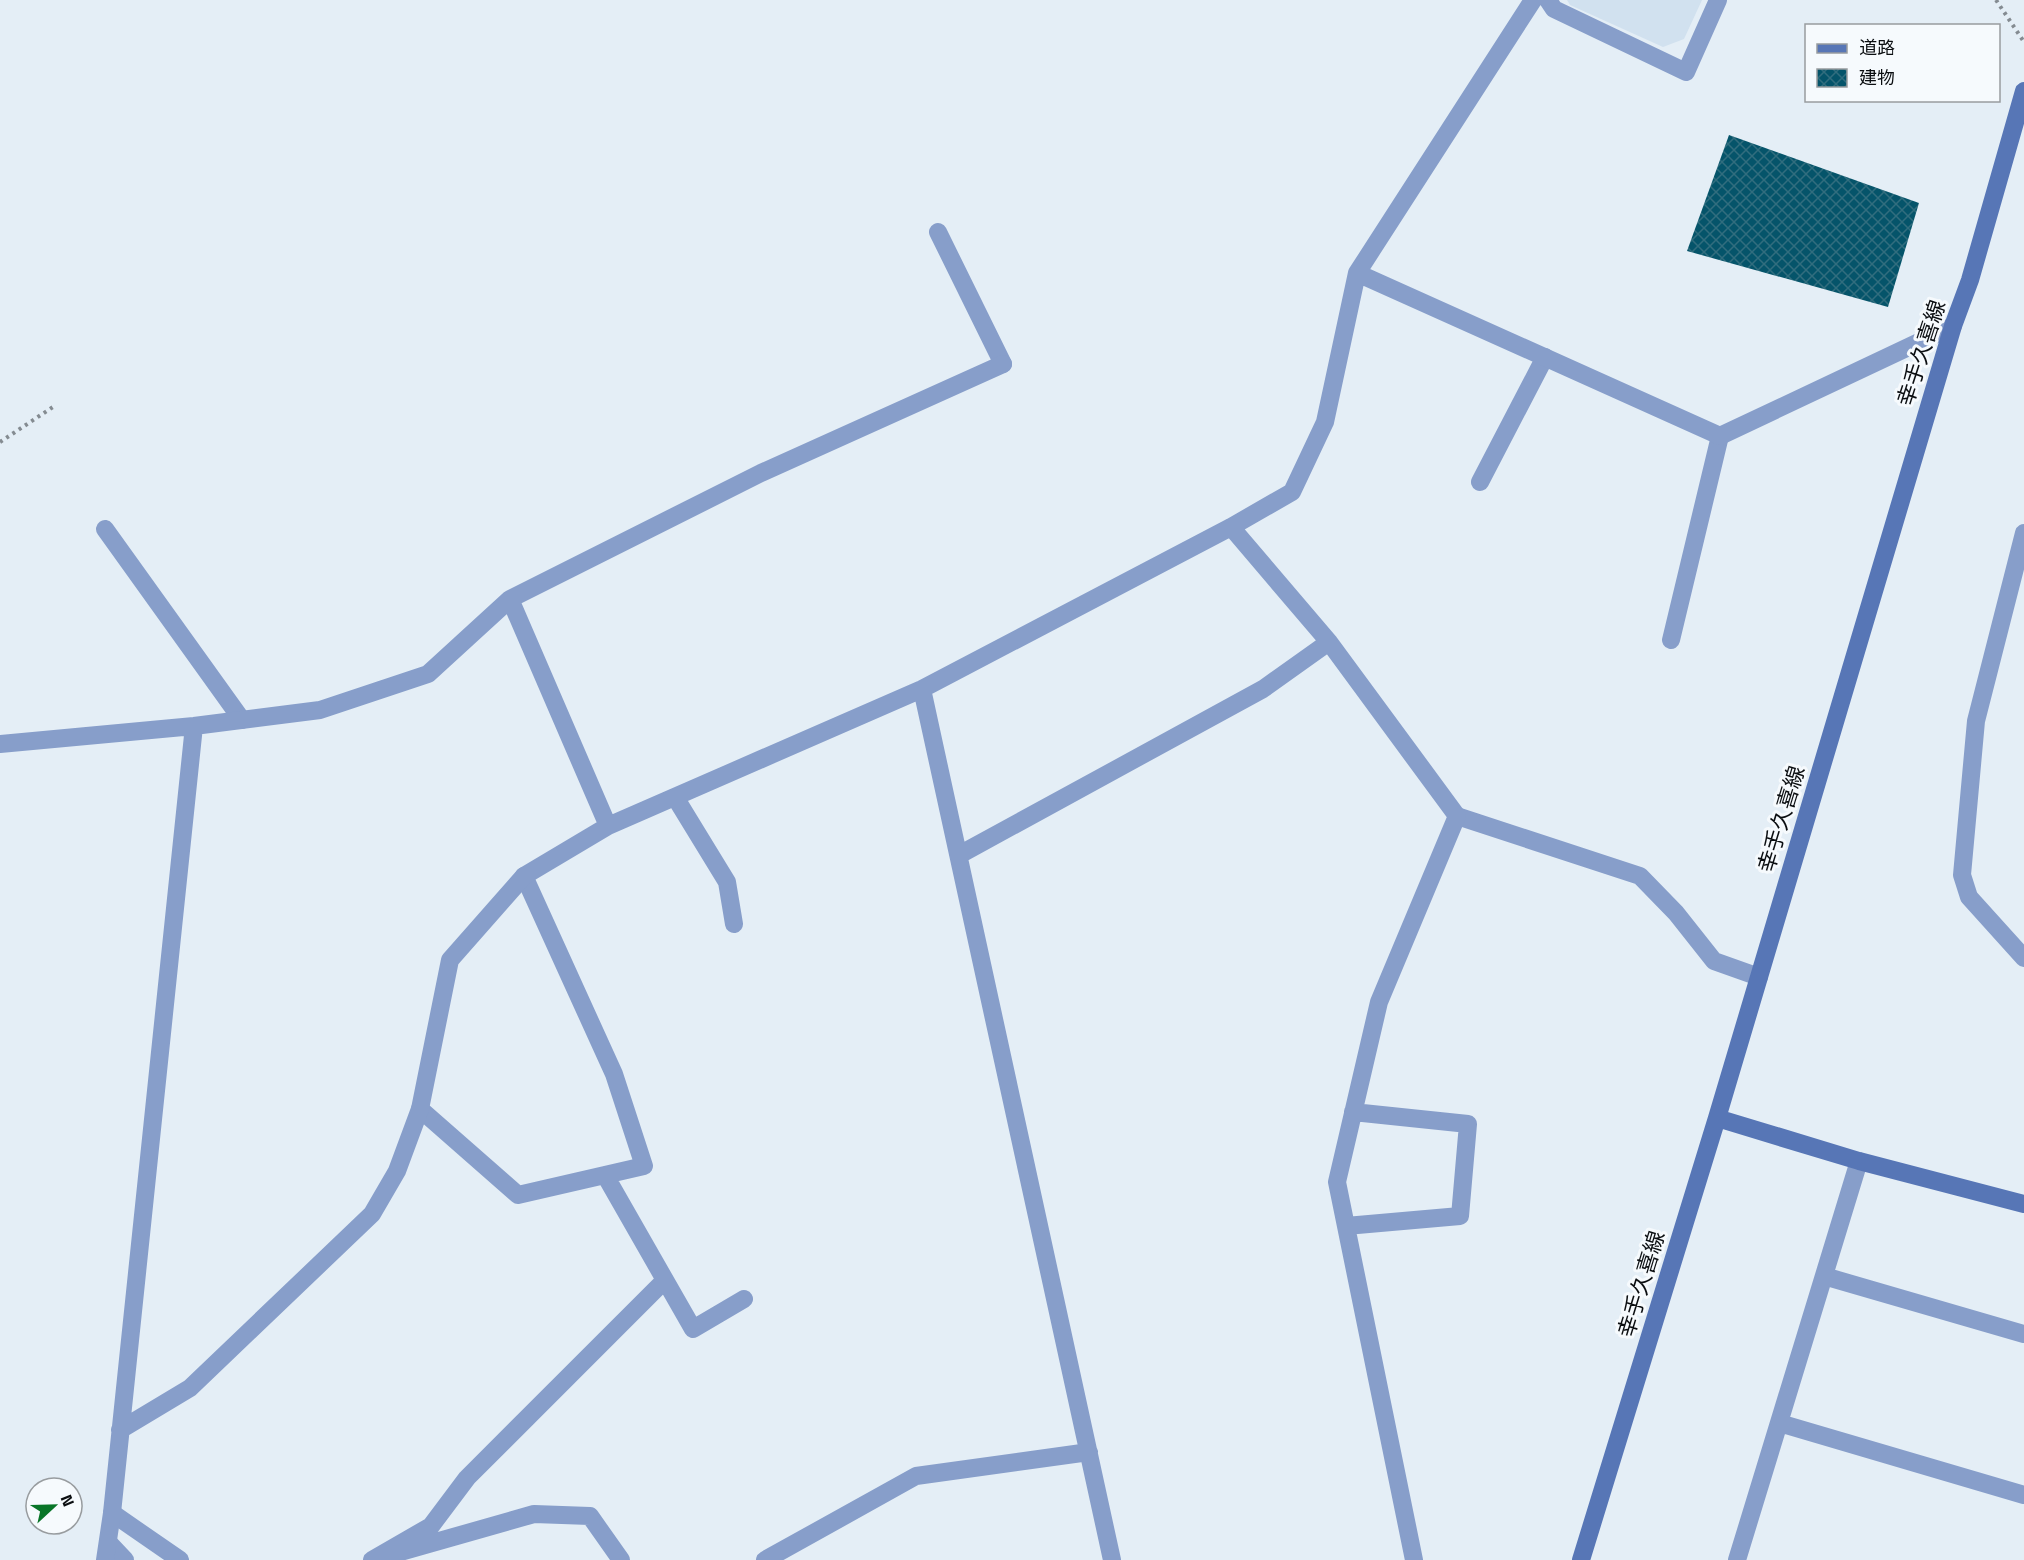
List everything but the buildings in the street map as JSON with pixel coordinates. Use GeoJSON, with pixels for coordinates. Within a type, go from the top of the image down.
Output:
{"type":"FeatureCollection","features":[{"type":"Feature","properties":{"kind":"main road","name":"幸手久喜線"},"geometry":{"type":"LineString","coordinates":[[1581,1560],[1717,1118],[1953,326],[1970,280],[2024,91]]}},
{"type":"Feature","properties":{"kind":"main road"},"geometry":{"type":"LineString","coordinates":[[1717,1118],[1859,1161],[2024,1204]]}},
{"type":"Feature","properties":{"kind":"street"},"geometry":{"type":"LineString","coordinates":[[120,1430],[190,1388],[372,1214],[397,1170],[420,1109],[450,960],[524,876],[608,826],[922,689],[1231,527],[1292,492],[1324,422],[1357,273],[1533,0]]}},
{"type":"Feature","properties":{"kind":"street"},"geometry":{"type":"LineString","coordinates":[[1548,0],[1554,9],[1686,72],[1718,0]]}},
{"type":"Feature","properties":{"kind":"street"},"geometry":{"type":"LineString","coordinates":[[0,744],[194,726],[320,711],[428,674],[510,598],[761,473],[1003,364],[938,232]]}},
{"type":"Feature","properties":{"kind":"street"},"geometry":{"type":"LineString","coordinates":[[1357,273],[1720,436],[1953,326]]}},
{"type":"Feature","properties":{"kind":"street"},"geometry":{"type":"LineString","coordinates":[[1480,482],[1545,357]]}},
{"type":"Feature","properties":{"kind":"street"},"geometry":{"type":"LineString","coordinates":[[1671,640],[1720,436]]}},
{"type":"Feature","properties":{"kind":"street"},"geometry":{"type":"LineString","coordinates":[[1231,527],[1329,642],[1457,816],[1640,876],[1676,913],[1714,961],[1759,977]]}},
{"type":"Feature","properties":{"kind":"street"},"geometry":{"type":"LineString","coordinates":[[105,529],[242,720]]}},
{"type":"Feature","properties":{"kind":"street"},"geometry":{"type":"LineString","coordinates":[[2024,533],[1976,722],[1962,875],[1969,897],[2024,958]]}},
{"type":"Feature","properties":{"kind":"street"},"geometry":{"type":"LineString","coordinates":[[510,598],[608,826]]}},
{"type":"Feature","properties":{"kind":"street"},"geometry":{"type":"LineString","coordinates":[[958,855],[1263,689],[1329,642]]}},
{"type":"Feature","properties":{"kind":"street"},"geometry":{"type":"LineString","coordinates":[[922,689],[1112,1560]]}},
{"type":"Feature","properties":{"kind":"street"},"geometry":{"type":"LineString","coordinates":[[125,1560],[106,1551],[112,1513],[194,726]]}},
{"type":"Feature","properties":{"kind":"street"},"geometry":{"type":"LineString","coordinates":[[675,797],[727,882],[734,924]]}},
{"type":"Feature","properties":{"kind":"street"},"geometry":{"type":"LineString","coordinates":[[1414,1560],[1337,1182],[1379,1002],[1457,816]]}},
{"type":"Feature","properties":{"kind":"street"},"geometry":{"type":"LineString","coordinates":[[420,1109],[518,1196],[644,1166],[614,1074],[524,876]]}},
{"type":"Feature","properties":{"kind":"street"},"geometry":{"type":"LineString","coordinates":[[1346,1226],[1460,1216],[1468,1124],[1353,1112]]}},
{"type":"Feature","properties":{"kind":"street"},"geometry":{"type":"LineString","coordinates":[[1737,1560],[1859,1161]]}},
{"type":"Feature","properties":{"kind":"street"},"geometry":{"type":"LineString","coordinates":[[605,1175],[693,1329],[744,1299]]}},
{"type":"Feature","properties":{"kind":"street"},"geometry":{"type":"LineString","coordinates":[[1824,1276],[2024,1334]]}},
{"type":"Feature","properties":{"kind":"street"},"geometry":{"type":"LineString","coordinates":[[372,1560],[431,1526],[467,1478],[665,1280]]}},
{"type":"Feature","properties":{"kind":"street"},"geometry":{"type":"LineString","coordinates":[[1779,1423],[2024,1495]]}},
{"type":"Feature","properties":{"kind":"street"},"geometry":{"type":"LineString","coordinates":[[765,1560],[916,1476],[1089,1452]]}},
{"type":"Feature","properties":{"kind":"street"},"geometry":{"type":"LineString","coordinates":[[112,1513],[180,1560]]}},
{"type":"Feature","properties":{"kind":"street"},"geometry":{"type":"LineString","coordinates":[[372,1560],[534,1514],[590,1516],[621,1560]]}},
{"type":"Feature","properties":{"kind":"path"},"geometry":{"type":"LineString","coordinates":[[1996,0],[2024,42]]}},
{"type":"Feature","properties":{"kind":"path"},"geometry":{"type":"LineString","coordinates":[[0,442],[56,405]]}},
{"type":"Feature","properties":{"kind":"shaded area"},"geometry":{"type":"Polygon","coordinates":[[[1567,0],[1702,0],[1684,39],[1663,47],[1570,5],[1567,0]]]}}]}
